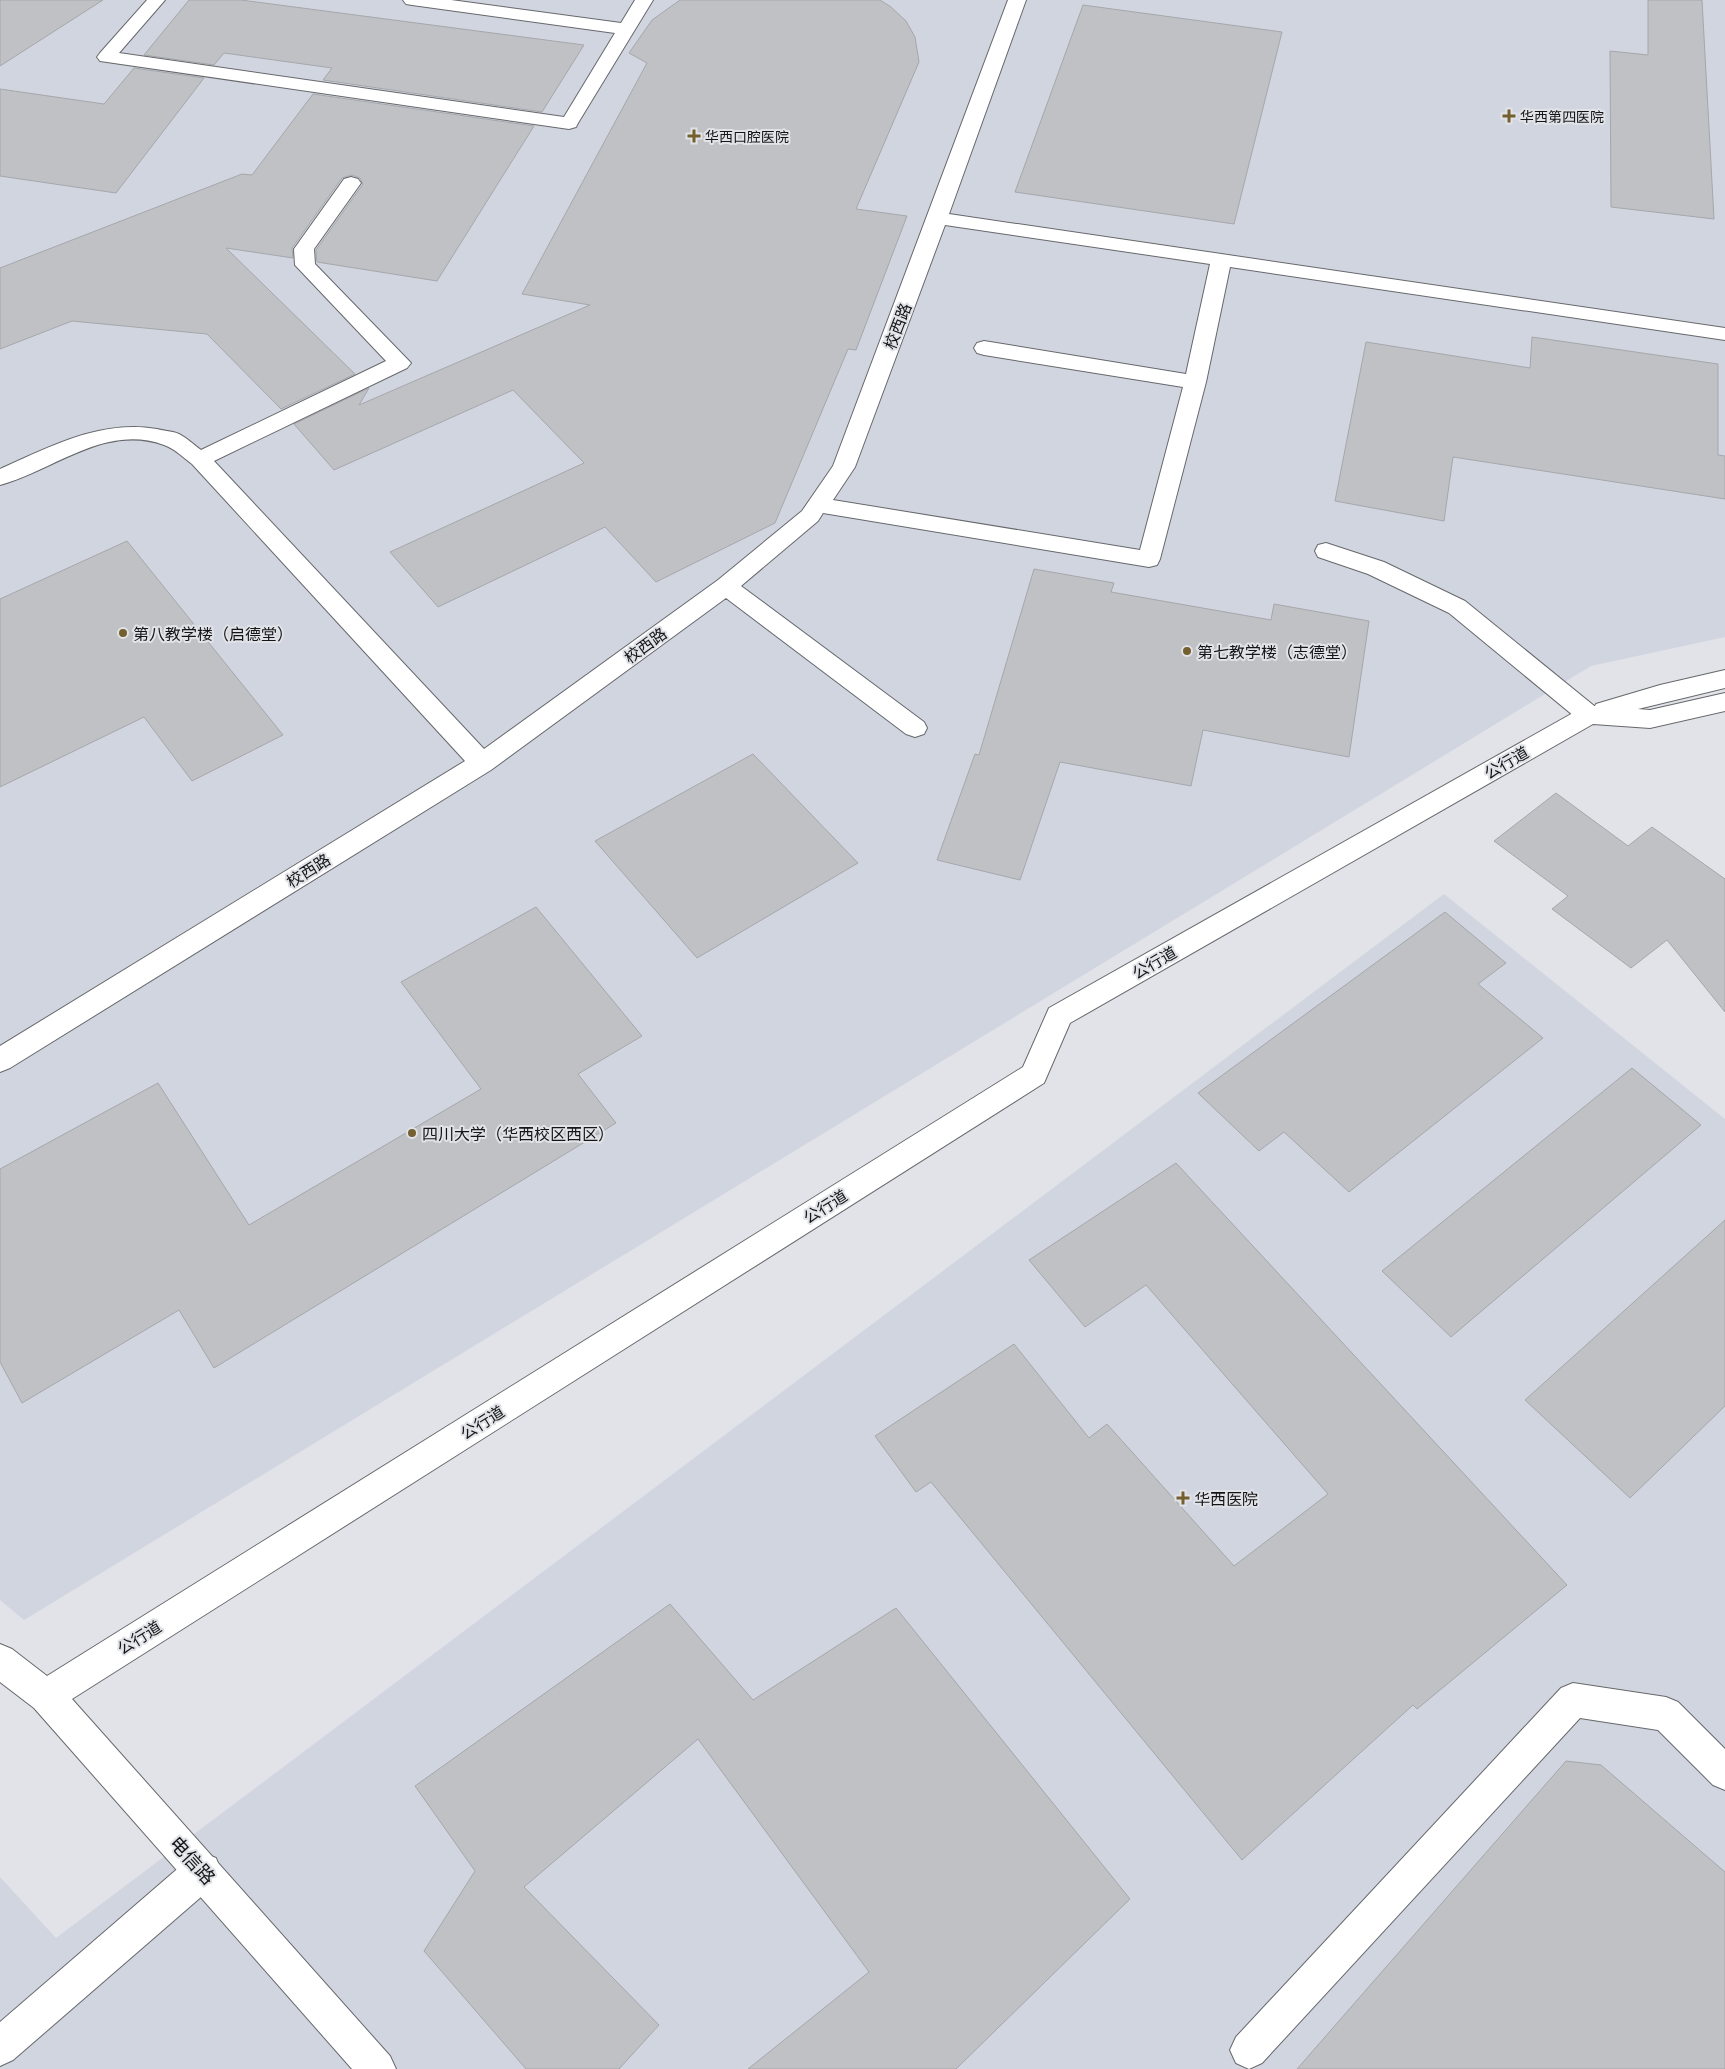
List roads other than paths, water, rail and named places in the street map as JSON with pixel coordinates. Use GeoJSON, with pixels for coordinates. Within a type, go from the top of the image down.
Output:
{"type":"FeatureCollection","features":[{"type":"Feature","properties":{"kind":"street"},"geometry":{"type":"LineString","coordinates":[[156,0],[106,57],[569,123],[644,0]]}},
{"type":"Feature","properties":{"kind":"street"},"geometry":{"type":"LineString","coordinates":[[412,0],[509,6],[626,30]]}},
{"type":"Feature","properties":{"kind":"street","name":"校西路"},"geometry":{"type":"LineString","coordinates":[[0,1060],[482,763],[726,586],[810,516],[844,467],[938,218],[1017,0]]}},
{"type":"Feature","properties":{"kind":"street"},"geometry":{"type":"LineString","coordinates":[[200,459],[400,363],[305,265],[304,249],[351,182]]}},
{"type":"Feature","properties":{"kind":"street"},"geometry":{"type":"LineString","coordinates":[[938,218],[1725,334]]}},
{"type":"Feature","properties":{"kind":"street"},"geometry":{"type":"LineString","coordinates":[[818,506],[1149,559],[1195,382],[1221,260]]}},
{"type":"Feature","properties":{"kind":"street"},"geometry":{"type":"LineString","coordinates":[[984,348],[1195,382]]}},
{"type":"Feature","properties":{"kind":"street"},"geometry":{"type":"LineString","coordinates":[[0,478],[65,448],[107,435],[139,434],[171,440],[200,459],[482,763]]}},
{"type":"Feature","properties":{"kind":"street"},"geometry":{"type":"LineString","coordinates":[[1326,551],[1376,568],[1457,607],[1589,715],[1650,719],[1725,702]]}},
{"type":"Feature","properties":{"kind":"street"},"geometry":{"type":"LineString","coordinates":[[726,586],[915,728]]}},
{"type":"Feature","properties":{"kind":"street","name":"公行道"},"geometry":{"type":"LineString","coordinates":[[46,1696],[1034,1075],[1059,1016],[1589,715],[1660,694],[1725,679]]}},
{"type":"Feature","properties":{"kind":"street","name":"电信路"},"geometry":{"type":"LineString","coordinates":[[0,1660],[46,1696],[377,2069]]}},
{"type":"Feature","properties":{"kind":"street"},"geometry":{"type":"LineString","coordinates":[[1249,2050],[1573,1700],[1666,1714],[1725,1773]]}},
{"type":"Feature","properties":{"kind":"street"},"geometry":{"type":"LineString","coordinates":[[0,2047],[203,1871]]}},
{"type":"Feature","properties":{"kind":"place","name":"华西第四医院"},"geometry":{"type":"Point","coordinates":[1509,116]}},
{"type":"Feature","properties":{"kind":"place","name":"华西口腔医院"},"geometry":{"type":"Point","coordinates":[694,136]}},
{"type":"Feature","properties":{"kind":"place","name":"第八教学楼（启德堂）"},"geometry":{"type":"Point","coordinates":[123,633]}},
{"type":"Feature","properties":{"kind":"place","name":"第七教学楼（志德堂）"},"geometry":{"type":"Point","coordinates":[1187,651]}},
{"type":"Feature","properties":{"kind":"place","name":"四川大学（华西校区西区）"},"geometry":{"type":"Point","coordinates":[412,1133]}},
{"type":"Feature","properties":{"kind":"place","name":"华西医院"},"geometry":{"type":"Point","coordinates":[1183,1498]}}]}
